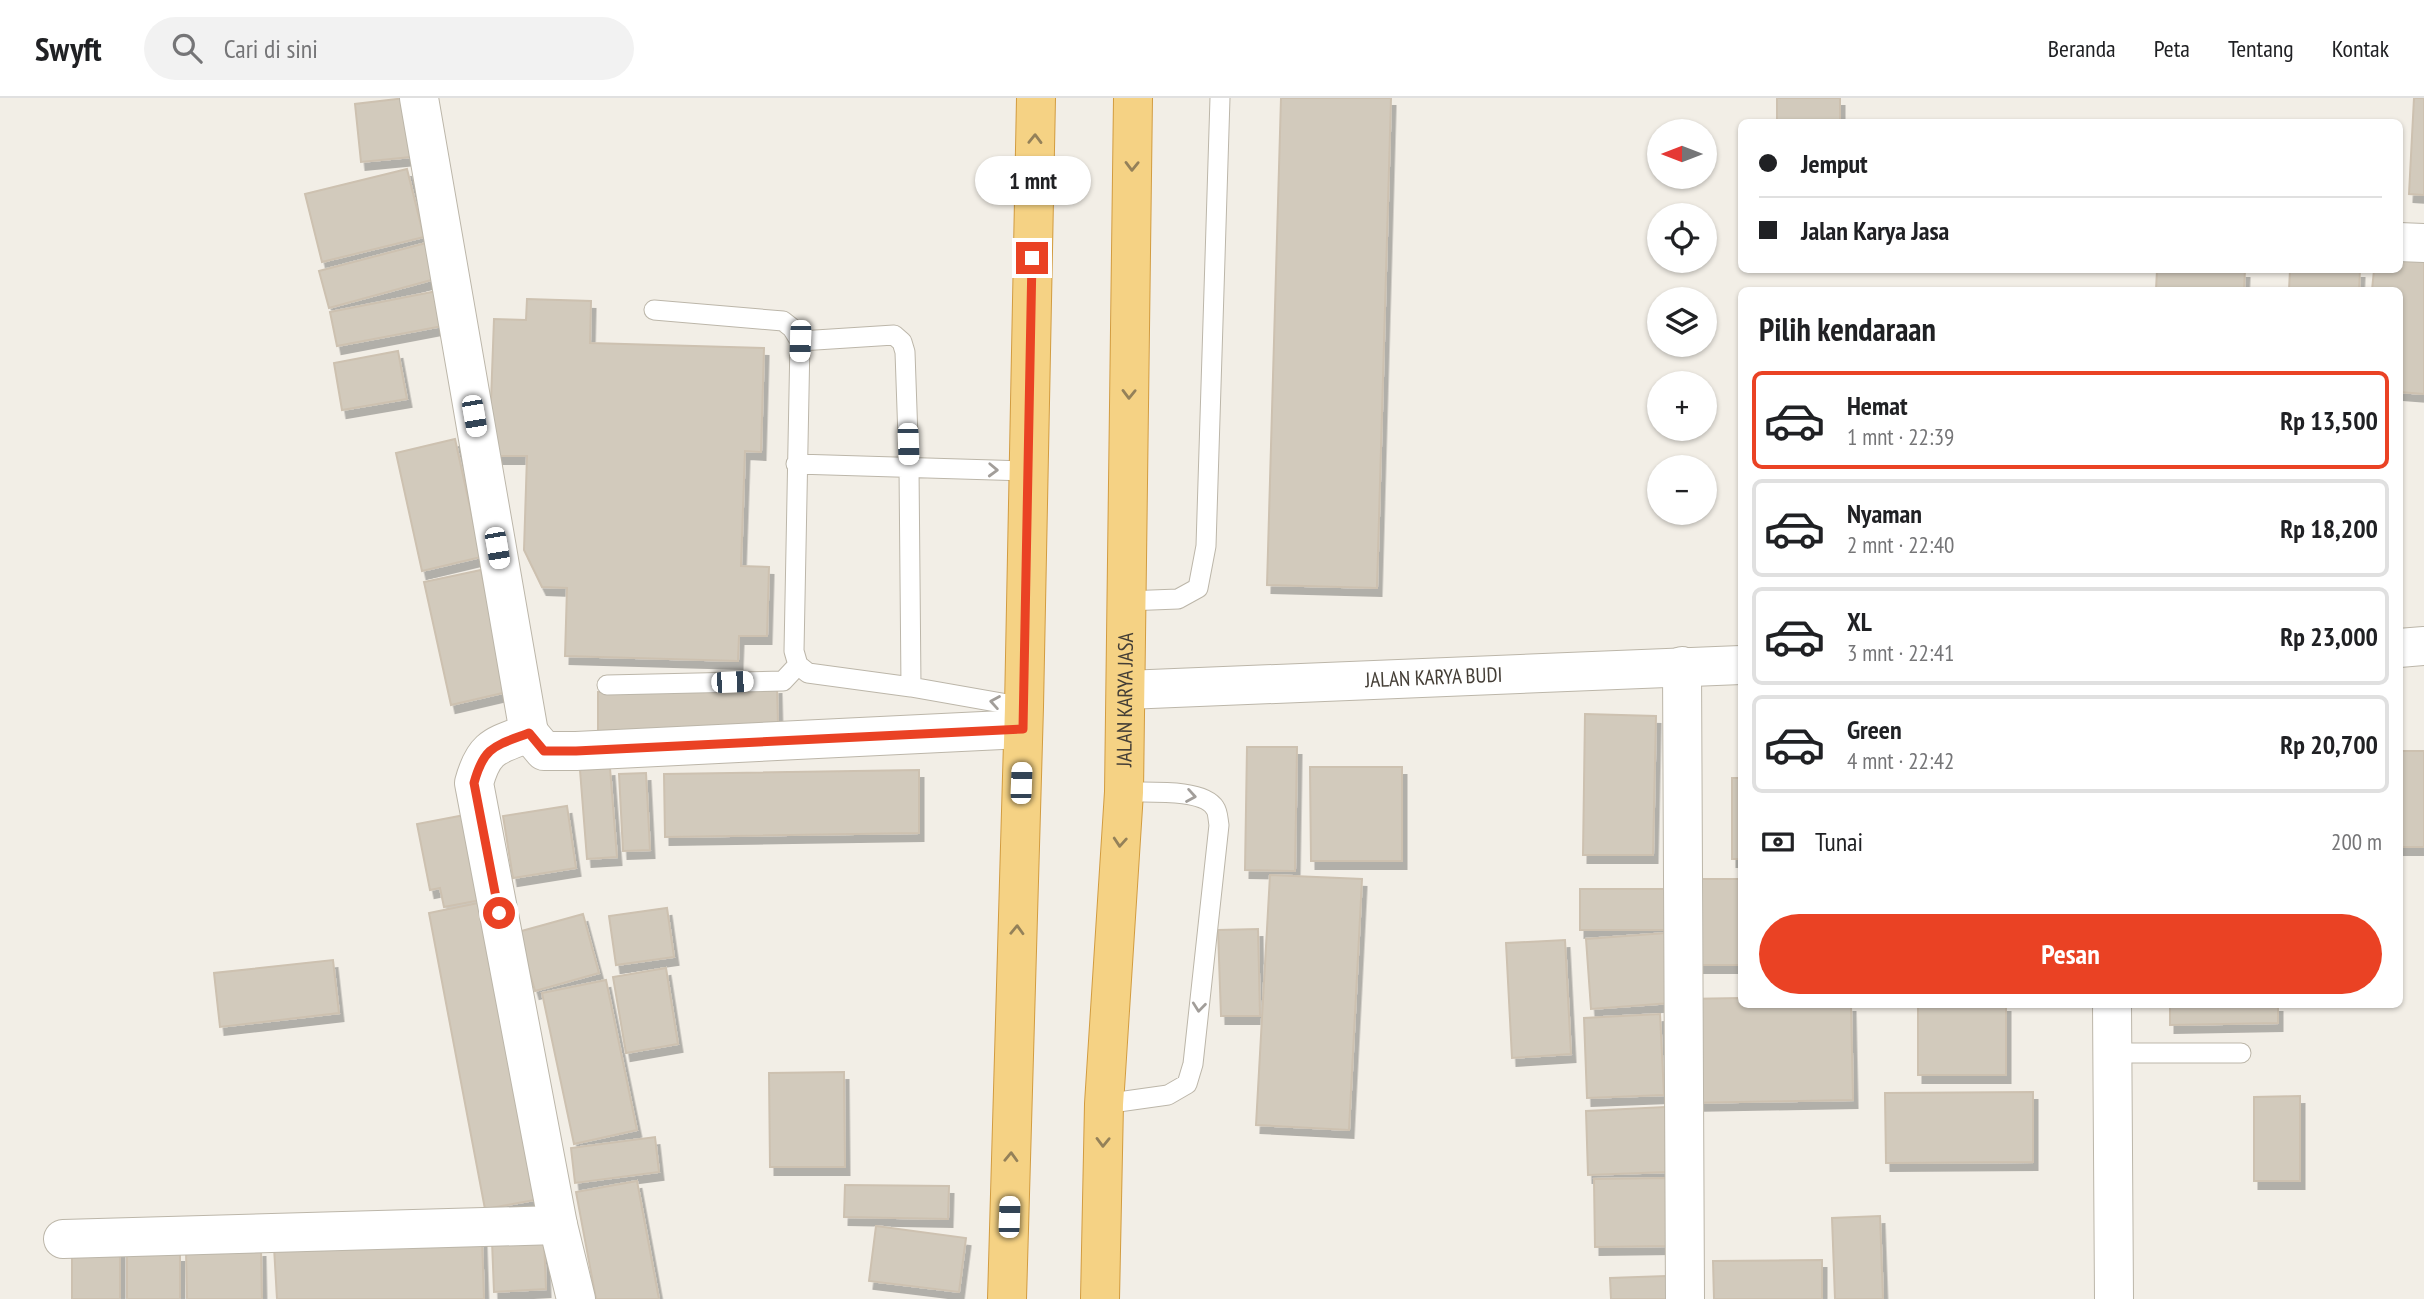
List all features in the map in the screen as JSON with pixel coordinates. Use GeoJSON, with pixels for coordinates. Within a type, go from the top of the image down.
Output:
{"type":"FeatureCollection","features":[{"type":"Feature","properties":{"kind":"highway"},"geometry":{"type":"LineString","coordinates":[[1007,1299],[1024,718],[1036,98]]}},
{"type":"Feature","properties":{"kind":"highway","name":"JALAN KARYA JASA"},"geometry":{"type":"LineString","coordinates":[[1100,1299],[1104,1104],[1124,792],[1133,98]]}},
{"type":"Feature","properties":{"kind":"street"},"geometry":{"type":"LineString","coordinates":[[419,98],[529,733],[544,751],[576,751],[1024,718]]}},
{"type":"Feature","properties":{"kind":"street"},"geometry":{"type":"LineString","coordinates":[[2403,242],[2424,243]]}},
{"type":"Feature","properties":{"kind":"street"},"geometry":{"type":"LineString","coordinates":[[2403,648],[2424,646]]}},
{"type":"Feature","properties":{"kind":"street","name":"JALAN KARYA BUDI"},"geometry":{"type":"LineString","coordinates":[[1126,690],[1738,665]]}},
{"type":"Feature","properties":{"kind":"street"},"geometry":{"type":"LineString","coordinates":[[1682,666],[1685,1299]]}},
{"type":"Feature","properties":{"kind":"street"},"geometry":{"type":"LineString","coordinates":[[529,733],[493,747],[479,764],[474,783],[558,1225],[576,1299]]}},
{"type":"Feature","properties":{"kind":"street"},"geometry":{"type":"LineString","coordinates":[[2112,1008],[2115,1299]]}},
{"type":"Feature","properties":{"kind":"street"},"geometry":{"type":"LineString","coordinates":[[63,1239],[558,1225]]}},
{"type":"Feature","properties":{"kind":"lane"},"geometry":{"type":"LineString","coordinates":[[1126,601],[1178,599],[1198,588],[1204,557],[1220,98]]}},
{"type":"Feature","properties":{"kind":"lane"},"geometry":{"type":"LineString","coordinates":[[654,310],[783,321],[792,328],[800,341],[794,651],[798,665],[808,673],[911,687],[1024,718]]}},
{"type":"Feature","properties":{"kind":"lane"},"geometry":{"type":"LineString","coordinates":[[800,341],[894,335],[902,342],[905,352],[909,467],[911,687]]}},
{"type":"Feature","properties":{"kind":"lane"},"geometry":{"type":"LineString","coordinates":[[796,464],[1028,471]]}},
{"type":"Feature","properties":{"kind":"lane"},"geometry":{"type":"LineString","coordinates":[[607,685],[783,681],[798,665]]}},
{"type":"Feature","properties":{"kind":"lane"},"geometry":{"type":"LineString","coordinates":[[1104,1104],[1168,1095],[1186,1084],[1193,1064],[1219,825],[1215,808],[1204,799],[1191,795],[1124,792]]}},
{"type":"Feature","properties":{"kind":"lane"},"geometry":{"type":"LineString","coordinates":[[2113,1053],[2241,1053]]}},
{"type":"Feature","properties":{"kind":"building"},"geometry":{"type":"Polygon","coordinates":[[[405,98],[411,157],[361,162],[355,104],[405,98]]]}},
{"type":"Feature","properties":{"kind":"building"},"geometry":{"type":"Polygon","coordinates":[[[1281,98],[1391,98],[1377,588],[1267,585],[1281,98]]]}},
{"type":"Feature","properties":{"kind":"building"},"geometry":{"type":"Polygon","coordinates":[[[1777,98],[1840,98],[1840,119],[1777,119],[1777,98]]]}},
{"type":"Feature","properties":{"kind":"building"},"geometry":{"type":"Polygon","coordinates":[[[2414,98],[2424,98],[2424,195],[2409,194],[2414,98]]]}},
{"type":"Feature","properties":{"kind":"building"},"geometry":{"type":"Polygon","coordinates":[[[407,169],[424,237],[322,262],[305,194],[407,169]]]}},
{"type":"Feature","properties":{"kind":"building"},"geometry":{"type":"Polygon","coordinates":[[[426,243],[435,279],[329,308],[319,271],[426,243]]]}},
{"type":"Feature","properties":{"kind":"building"},"geometry":{"type":"Polygon","coordinates":[[[2403,253],[2424,255],[2424,394],[2403,392],[2403,287],[2372,287],[2374,273],[2403,273],[2403,253]]]}},
{"type":"Feature","properties":{"kind":"building"},"geometry":{"type":"Polygon","coordinates":[[[2157,273],[2245,273],[2244,287],[2156,287],[2157,273]]]}},
{"type":"Feature","properties":{"kind":"building"},"geometry":{"type":"Polygon","coordinates":[[[2290,273],[2360,273],[2359,287],[2289,287],[2290,273]]]}},
{"type":"Feature","properties":{"kind":"building"},"geometry":{"type":"Polygon","coordinates":[[[442,290],[448,325],[337,346],[330,312],[442,290]]]}},
{"type":"Feature","properties":{"kind":"building"},"geometry":{"type":"Polygon","coordinates":[[[527,299],[591,301],[590,343],[764,348],[761,452],[745,451],[741,566],[769,567],[767,636],[739,636],[738,661],[565,656],[567,588],[542,587],[524,550],[527,456],[489,456],[494,319],[526,320],[527,299]]]}},
{"type":"Feature","properties":{"kind":"building"},"geometry":{"type":"Polygon","coordinates":[[[398,351],[407,399],[342,410],[334,363],[398,351]]]}},
{"type":"Feature","properties":{"kind":"building"},"geometry":{"type":"Polygon","coordinates":[[[455,439],[481,557],[422,571],[396,453],[455,439]]]}},
{"type":"Feature","properties":{"kind":"building"},"geometry":{"type":"Polygon","coordinates":[[[481,570],[507,692],[451,705],[424,582],[481,570]]]}},
{"type":"Feature","properties":{"kind":"building"},"geometry":{"type":"Polygon","coordinates":[[[777,686],[778,725],[598,731],[598,692],[777,686]]]}},
{"type":"Feature","properties":{"kind":"building"},"geometry":{"type":"Polygon","coordinates":[[[1585,714],[1656,716],[1653,855],[1583,855],[1585,714]]]}},
{"type":"Feature","properties":{"kind":"building"},"geometry":{"type":"Polygon","coordinates":[[[1247,747],[1297,747],[1295,871],[1245,870],[1247,747]]]}},
{"type":"Feature","properties":{"kind":"building"},"geometry":{"type":"Polygon","coordinates":[[[2403,751],[2424,751],[2424,847],[2403,847],[2403,751]]]}},
{"type":"Feature","properties":{"kind":"building"},"geometry":{"type":"Polygon","coordinates":[[[1310,767],[1402,767],[1402,861],[1311,861],[1310,767]]]}},
{"type":"Feature","properties":{"kind":"building"},"geometry":{"type":"Polygon","coordinates":[[[610,768],[617,857],[587,859],[580,770],[610,768]]]}},
{"type":"Feature","properties":{"kind":"building"},"geometry":{"type":"Polygon","coordinates":[[[919,770],[919,833],[665,837],[664,774],[919,770]]]}},
{"type":"Feature","properties":{"kind":"building"},"geometry":{"type":"Polygon","coordinates":[[[646,773],[650,850],[623,851],[619,774],[646,773]]]}},
{"type":"Feature","properties":{"kind":"building"},"geometry":{"type":"Polygon","coordinates":[[[1732,778],[1738,778],[1738,859],[1732,859],[1732,778]]]}},
{"type":"Feature","properties":{"kind":"building"},"geometry":{"type":"Polygon","coordinates":[[[567,806],[576,868],[513,878],[503,816],[567,806]]]}},
{"type":"Feature","properties":{"kind":"building"},"geometry":{"type":"Polygon","coordinates":[[[470,814],[486,899],[444,907],[440,888],[430,890],[417,824],[470,814]]]}},
{"type":"Feature","properties":{"kind":"building"},"geometry":{"type":"Polygon","coordinates":[[[1270,875],[1362,879],[1349,1130],[1256,1125],[1270,875]]]}},
{"type":"Feature","properties":{"kind":"building"},"geometry":{"type":"Polygon","coordinates":[[[1694,879],[1738,879],[1738,965],[1695,965],[1694,879]]]}},
{"type":"Feature","properties":{"kind":"building"},"geometry":{"type":"Polygon","coordinates":[[[1580,889],[1674,889],[1674,930],[1580,930],[1580,889]]]}},
{"type":"Feature","properties":{"kind":"building"},"geometry":{"type":"Polygon","coordinates":[[[483,902],[540,1199],[485,1209],[429,913],[483,902]]]}},
{"type":"Feature","properties":{"kind":"building"},"geometry":{"type":"Polygon","coordinates":[[[667,908],[674,957],[616,965],[609,916],[667,908]]]}},
{"type":"Feature","properties":{"kind":"building"},"geometry":{"type":"Polygon","coordinates":[[[583,914],[599,973],[535,991],[518,932],[583,914]]]}},
{"type":"Feature","properties":{"kind":"building"},"geometry":{"type":"Polygon","coordinates":[[[1258,929],[1260,1016],[1221,1016],[1218,930],[1258,929]]]}},
{"type":"Feature","properties":{"kind":"building"},"geometry":{"type":"Polygon","coordinates":[[[1666,933],[1671,1003],[1591,1009],[1586,939],[1666,933]]]}},
{"type":"Feature","properties":{"kind":"building"},"geometry":{"type":"Polygon","coordinates":[[[1565,940],[1571,1054],[1512,1058],[1506,943],[1565,940]]]}},
{"type":"Feature","properties":{"kind":"building"},"geometry":{"type":"Polygon","coordinates":[[[333,960],[339,1013],[220,1027],[214,973],[333,960]]]}},
{"type":"Feature","properties":{"kind":"building"},"geometry":{"type":"Polygon","coordinates":[[[666,968],[678,1044],[626,1053],[613,977],[666,968]]]}},
{"type":"Feature","properties":{"kind":"building"},"geometry":{"type":"Polygon","coordinates":[[[606,980],[637,1130],[574,1144],[542,993],[606,980]]]}},
{"type":"Feature","properties":{"kind":"building"},"geometry":{"type":"Polygon","coordinates":[[[1738,998],[1738,1008],[1851,1008],[1853,1100],[1686,1103],[1684,999],[1738,998]]]}},
{"type":"Feature","properties":{"kind":"building"},"geometry":{"type":"Polygon","coordinates":[[[1918,1008],[2006,1008],[2006,1075],[1918,1075],[1918,1008]]]}},
{"type":"Feature","properties":{"kind":"building"},"geometry":{"type":"Polygon","coordinates":[[[2170,1008],[2278,1008],[2278,1023],[2170,1025],[2170,1008]]]}},
{"type":"Feature","properties":{"kind":"building"},"geometry":{"type":"Polygon","coordinates":[[[1660,1014],[1664,1095],[1587,1098],[1584,1018],[1660,1014]]]}},
{"type":"Feature","properties":{"kind":"building"},"geometry":{"type":"Polygon","coordinates":[[[844,1072],[845,1167],[770,1167],[769,1073],[844,1072]]]}},
{"type":"Feature","properties":{"kind":"building"},"geometry":{"type":"Polygon","coordinates":[[[2033,1092],[2033,1162],[1886,1163],[1885,1093],[2033,1092]]]}},
{"type":"Feature","properties":{"kind":"building"},"geometry":{"type":"Polygon","coordinates":[[[2300,1096],[2300,1181],[2254,1181],[2254,1097],[2300,1096]]]}},
{"type":"Feature","properties":{"kind":"building"},"geometry":{"type":"Polygon","coordinates":[[[1665,1107],[1668,1172],[1588,1175],[1586,1111],[1665,1107]]]}},
{"type":"Feature","properties":{"kind":"building"},"geometry":{"type":"Polygon","coordinates":[[[655,1137],[659,1172],[575,1183],[571,1148],[655,1137]]]}},
{"type":"Feature","properties":{"kind":"building"},"geometry":{"type":"Polygon","coordinates":[[[1666,1178],[1668,1246],[1595,1247],[1594,1179],[1666,1178]]]}},
{"type":"Feature","properties":{"kind":"building"},"geometry":{"type":"Polygon","coordinates":[[[637,1181],[659,1299],[596,1299],[576,1192],[637,1181]]]}},
{"type":"Feature","properties":{"kind":"building"},"geometry":{"type":"Polygon","coordinates":[[[845,1185],[949,1186],[948,1219],[844,1217],[845,1185]]]}},
{"type":"Feature","properties":{"kind":"building"},"geometry":{"type":"Polygon","coordinates":[[[1880,1216],[1883,1299],[1835,1299],[1832,1218],[1880,1216]]]}},
{"type":"Feature","properties":{"kind":"building"},"geometry":{"type":"Polygon","coordinates":[[[876,1226],[966,1238],[959,1292],[869,1281],[876,1226]]]}},
{"type":"Feature","properties":{"kind":"building"},"geometry":{"type":"Polygon","coordinates":[[[482,1238],[484,1299],[277,1299],[274,1247],[482,1238]]]}},
{"type":"Feature","properties":{"kind":"building"},"geometry":{"type":"Polygon","coordinates":[[[544,1238],[546,1289],[494,1292],[492,1241],[544,1238]]]}},
{"type":"Feature","properties":{"kind":"building"},"geometry":{"type":"Polygon","coordinates":[[[261,1249],[262,1299],[187,1299],[186,1250],[261,1249]]]}},
{"type":"Feature","properties":{"kind":"building"},"geometry":{"type":"Polygon","coordinates":[[[72,1250],[120,1250],[120,1299],[72,1299],[72,1250]]]}},
{"type":"Feature","properties":{"kind":"building"},"geometry":{"type":"Polygon","coordinates":[[[127,1254],[180,1254],[180,1299],[127,1299],[127,1254]]]}},
{"type":"Feature","properties":{"kind":"building"},"geometry":{"type":"Polygon","coordinates":[[[1822,1260],[1822,1299],[1714,1299],[1713,1261],[1822,1260]]]}},
{"type":"Feature","properties":{"kind":"building"},"geometry":{"type":"Polygon","coordinates":[[[1666,1276],[1667,1299],[1611,1299],[1610,1278],[1666,1276]]]}},
{"type":"Feature","properties":{"kind":"route"},"geometry":{"type":"LineString","coordinates":[[499,913],[474,783],[479,764],[493,747],[529,733],[544,751],[576,751],[1023,729],[1032,258]]}}]}
